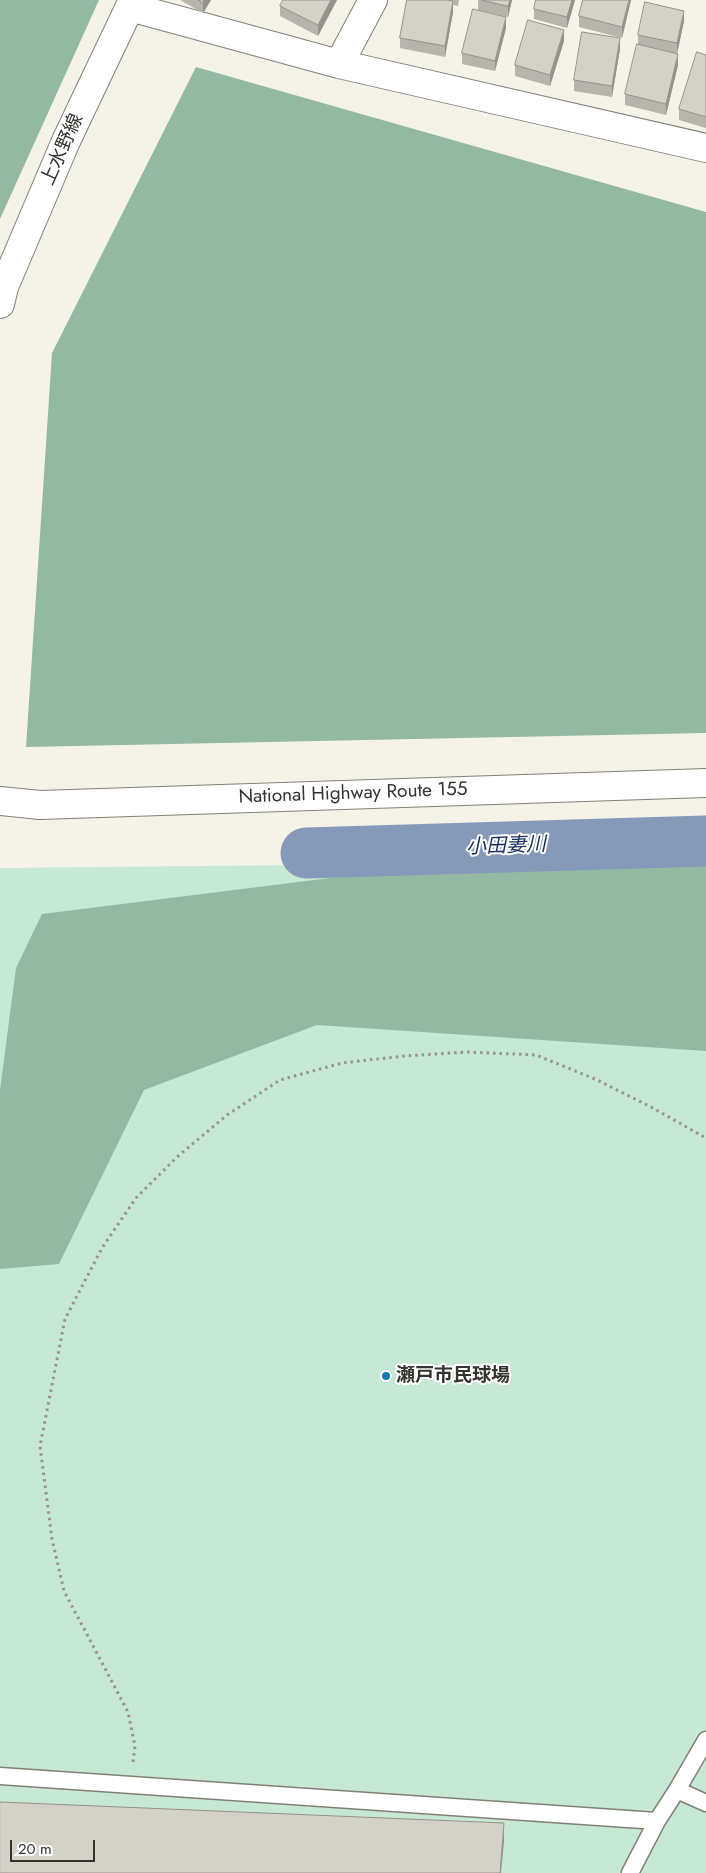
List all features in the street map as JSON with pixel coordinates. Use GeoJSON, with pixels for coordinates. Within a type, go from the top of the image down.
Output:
{"type":"FeatureCollection","features":[{"type":"Feature","properties":{"kind":"main road"},"geometry":{"type":"LineString","coordinates":[[339,64],[373,0]]}},
{"type":"Feature","properties":{"kind":"main road"},"geometry":{"type":"LineString","coordinates":[[131,4],[339,64],[706,148]]}},
{"type":"Feature","properties":{"kind":"main road","name":"上水野線"},"geometry":{"type":"LineString","coordinates":[[0,304],[4,287],[66,141],[131,4]]}},
{"type":"Feature","properties":{"kind":"main road","name":"National Highway Route 155"},"geometry":{"type":"LineString","coordinates":[[0,801],[40,805],[706,783]]}},
{"type":"Feature","properties":{"kind":"lane"},"geometry":{"type":"LineString","coordinates":[[630,1873],[657,1821],[706,1740]]}},
{"type":"Feature","properties":{"kind":"lane"},"geometry":{"type":"LineString","coordinates":[[0,1776],[657,1821]]}},
{"type":"Feature","properties":{"kind":"lane"},"geometry":{"type":"LineString","coordinates":[[677,1790],[706,1803]]}},
{"type":"Feature","properties":{"kind":"path"},"geometry":{"type":"LineString","coordinates":[[132,1785],[135,1746],[128,1712],[64,1591],[52,1539],[40,1446],[65,1320],[102,1248],[136,1198],[177,1158],[227,1115],[280,1080],[342,1063],[404,1056],[467,1052],[536,1055],[595,1079],[651,1107],[706,1138]]}},
{"type":"Feature","properties":{"kind":"green space"},"geometry":{"type":"Polygon","coordinates":[[[0,0],[99,0],[0,219],[0,0]]]}},
{"type":"Feature","properties":{"kind":"green space"},"geometry":{"type":"Polygon","coordinates":[[[196,67],[706,212],[706,733],[26,747],[52,353],[196,67]]]}},
{"type":"Feature","properties":{"kind":"green space"},"geometry":{"type":"Polygon","coordinates":[[[706,831],[706,1051],[317,1025],[144,1090],[59,1264],[0,1269],[0,1090],[16,968],[42,914],[706,831]]]}},
{"type":"Feature","properties":{"kind":"green space"},"geometry":{"type":"Polygon","coordinates":[[[706,861],[706,1873],[0,1873],[0,868],[706,861]]]}},
{"type":"Feature","properties":{"kind":"building"},"geometry":{"type":"Polygon","coordinates":[[[283,0],[331,0],[318,25],[280,6],[283,0]]]}},
{"type":"Feature","properties":{"kind":"building"},"geometry":{"type":"Polygon","coordinates":[[[407,0],[453,1],[445,46],[400,38],[407,0]]]}},
{"type":"Feature","properties":{"kind":"building"},"geometry":{"type":"Polygon","coordinates":[[[482,0],[510,0],[508,6],[482,0]]]}},
{"type":"Feature","properties":{"kind":"building"},"geometry":{"type":"Polygon","coordinates":[[[536,0],[572,0],[567,17],[534,9],[536,0]]]}},
{"type":"Feature","properties":{"kind":"building"},"geometry":{"type":"Polygon","coordinates":[[[583,0],[629,0],[622,27],[579,16],[583,0]]]}},
{"type":"Feature","properties":{"kind":"building"},"geometry":{"type":"Polygon","coordinates":[[[645,2],[684,11],[677,43],[638,35],[645,2]]]}},
{"type":"Feature","properties":{"kind":"building"},"geometry":{"type":"Polygon","coordinates":[[[473,9],[506,17],[495,61],[462,53],[473,9]]]}},
{"type":"Feature","properties":{"kind":"building"},"geometry":{"type":"Polygon","coordinates":[[[528,20],[564,30],[550,75],[515,65],[528,20]]]}},
{"type":"Feature","properties":{"kind":"building"},"geometry":{"type":"Polygon","coordinates":[[[582,32],[620,38],[612,86],[574,80],[582,32]]]}},
{"type":"Feature","properties":{"kind":"building"},"geometry":{"type":"Polygon","coordinates":[[[637,44],[678,54],[666,104],[625,94],[637,44]]]}},
{"type":"Feature","properties":{"kind":"building"},"geometry":{"type":"Polygon","coordinates":[[[697,52],[706,55],[706,117],[679,109],[697,52]]]}},
{"type":"Feature","properties":{"kind":"building"},"geometry":{"type":"Polygon","coordinates":[[[0,1802],[504,1823],[500,1873],[0,1873],[0,1802]]]}},
{"type":"Feature","properties":{"kind":"waterway","name":"小田妻川"},"geometry":{"type":"LineString","coordinates":[[306,853],[706,841]]}},
{"type":"Feature","properties":{"kind":"place","name":"瀬戸市民球場"},"geometry":{"type":"Point","coordinates":[386,1376]}}]}
